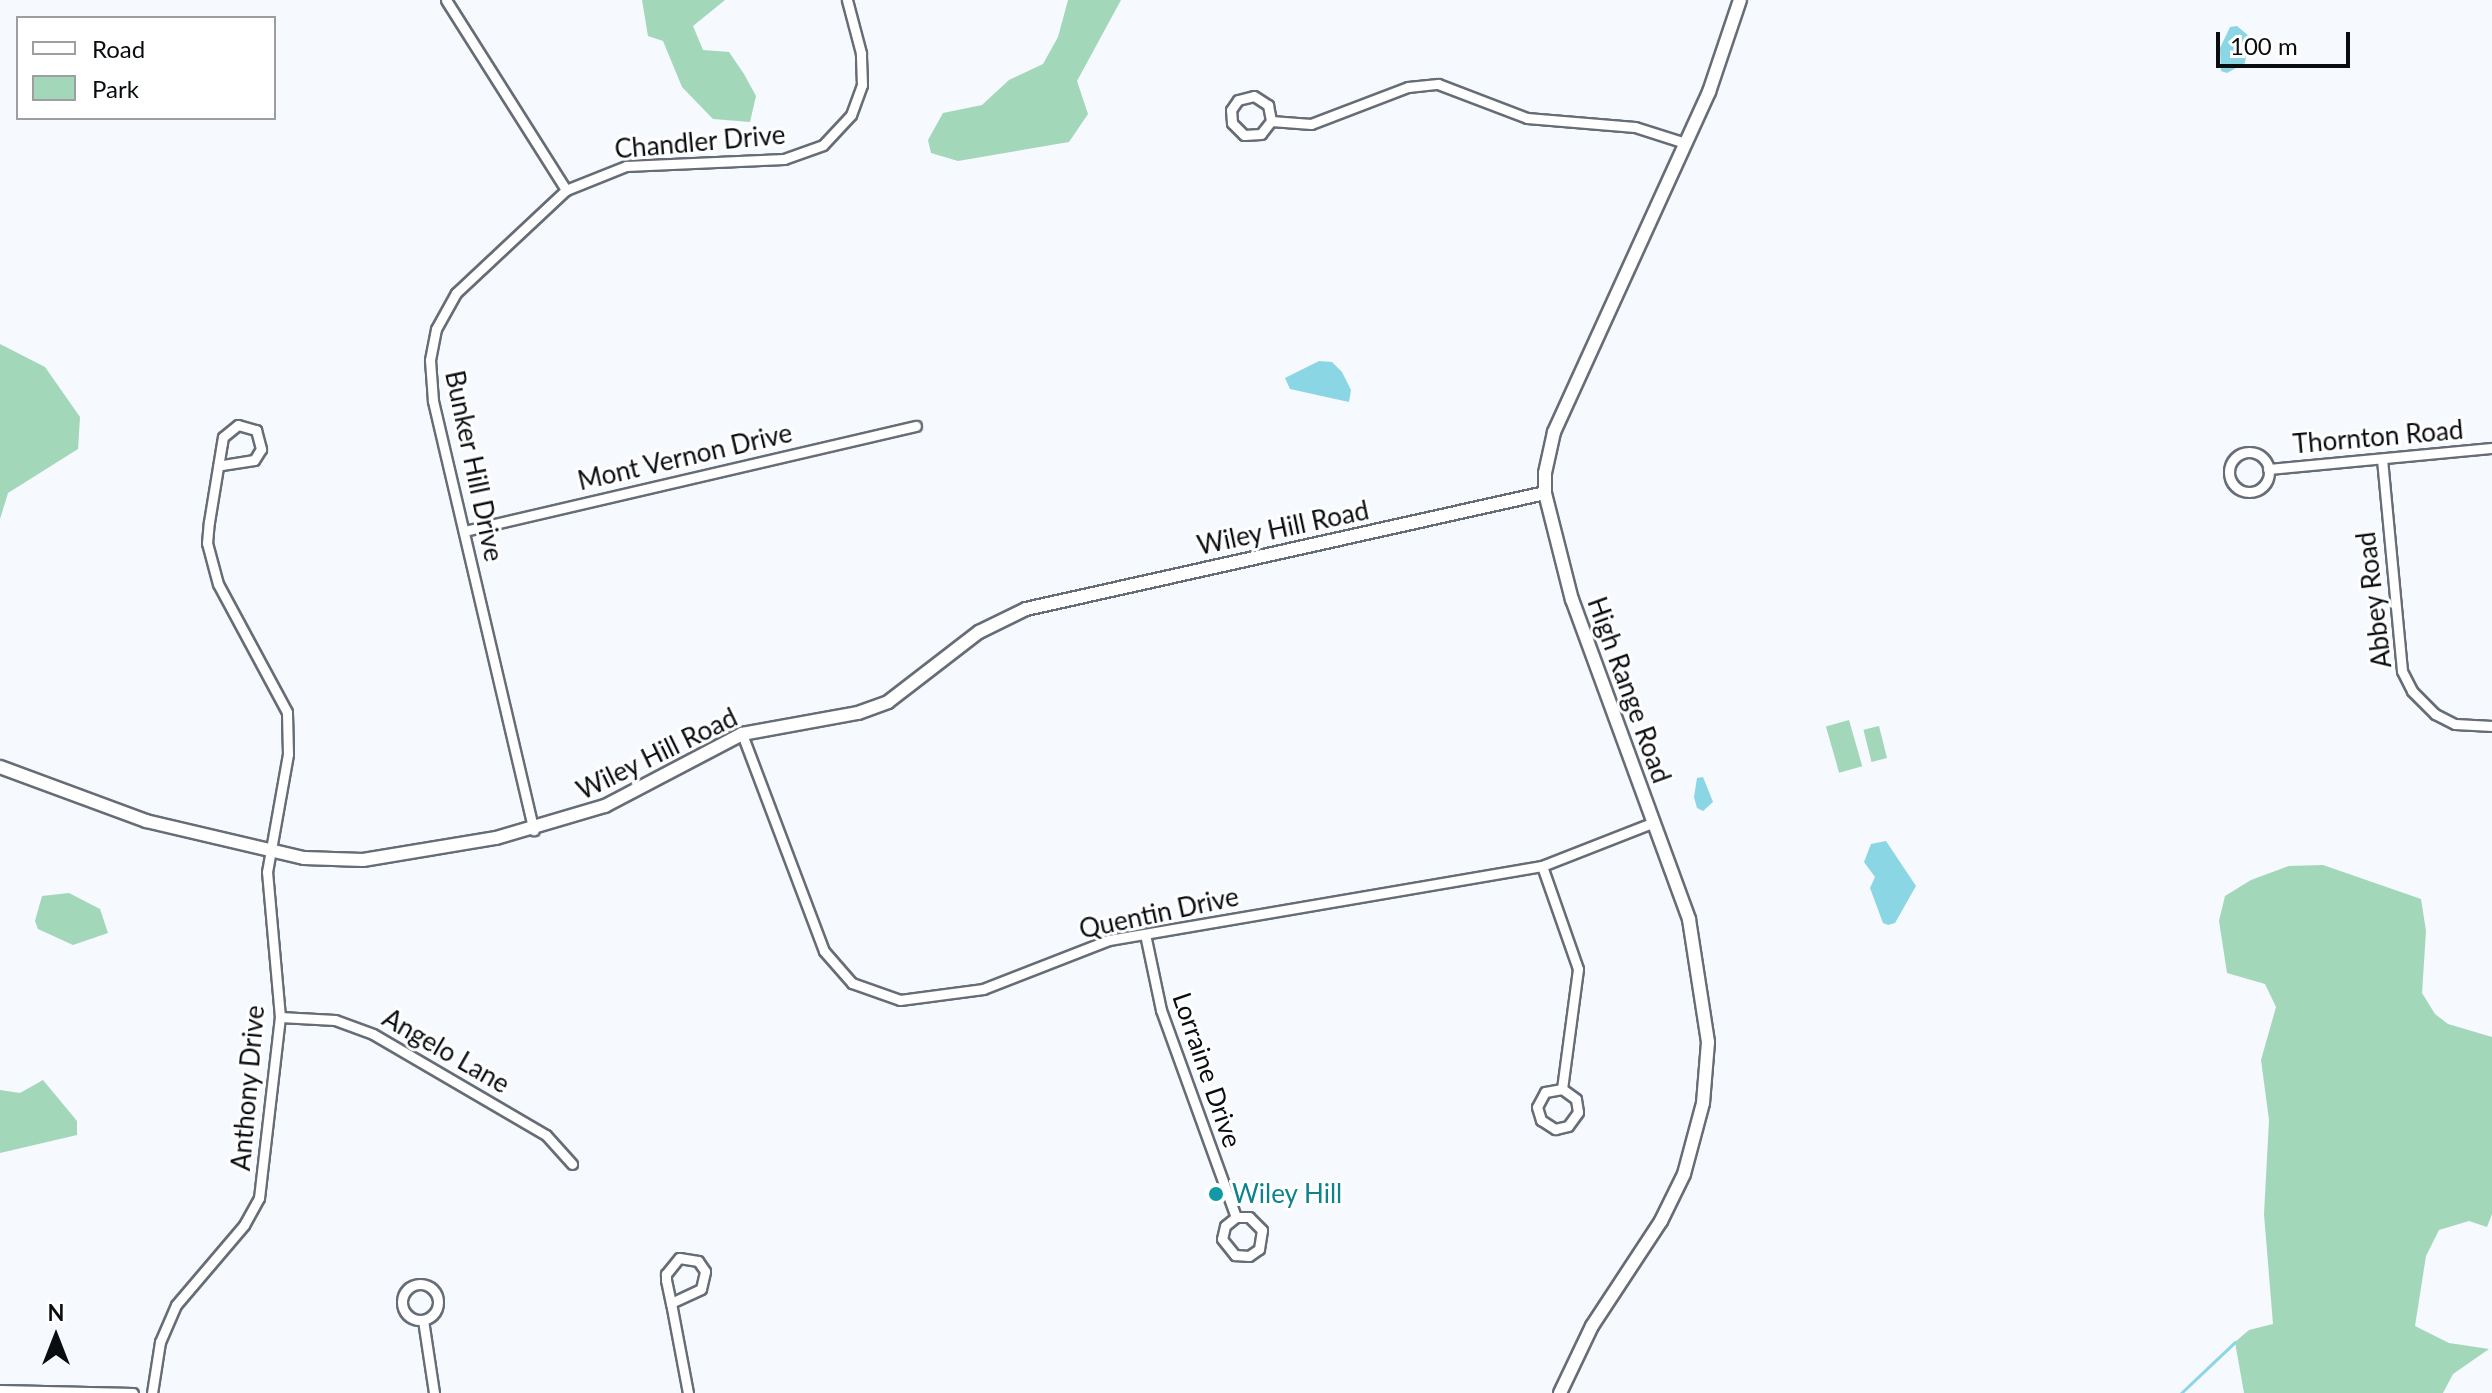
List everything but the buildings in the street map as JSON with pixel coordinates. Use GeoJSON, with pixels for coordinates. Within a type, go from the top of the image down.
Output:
{"type":"FeatureCollection","features":[{"type":"Feature","properties":{"kind":"street"},"geometry":{"type":"LineString","coordinates":[[446,0],[566,190]]}},
{"type":"Feature","properties":{"kind":"street","name":"Chandler Drive"},"geometry":{"type":"LineString","coordinates":[[566,190],[626,166],[784,159],[823,145],[851,115],[862,85],[861,53],[847,0]]}},
{"type":"Feature","properties":{"kind":"street","name":"High Range Road"},"geometry":{"type":"LineString","coordinates":[[1560,1393],[1592,1326],[1676,1193],[1703,1103],[1708,1042],[1702,985],[1687,909],[1572,600],[1545,493],[1554,432],[1682,142],[1721,63],[1740,0]]}},
{"type":"Feature","properties":{"kind":"street"},"geometry":{"type":"LineString","coordinates":[[1271,121],[1311,124],[1408,87],[1438,84],[1527,118],[1635,127],[1682,142]]}},
{"type":"Feature","properties":{"kind":"street"},"geometry":{"type":"LineString","coordinates":[[1258,97],[1270,108],[1271,121],[1261,134],[1244,135],[1234,127],[1231,110],[1242,98],[1258,97]]}},
{"type":"Feature","properties":{"kind":"street","name":"Bunker Hill Drive"},"geometry":{"type":"LineString","coordinates":[[534,830],[430,381],[436,329],[456,293],[566,190]]}},
{"type":"Feature","properties":{"kind":"street","name":"Anthony Drive"},"geometry":{"type":"LineString","coordinates":[[152,1393],[160,1342],[176,1305],[244,1225],[259,1198],[280,1017],[268,850],[288,754],[287,712],[210,564],[207,543],[218,466],[227,431],[238,425],[256,430],[262,442],[254,460],[218,466]]}},
{"type":"Feature","properties":{"kind":"street","name":"Mont Vernon Drive"},"geometry":{"type":"LineString","coordinates":[[464,531],[916,426]]}},
{"type":"Feature","properties":{"kind":"street","name":"Thornton Road"},"geometry":{"type":"LineString","coordinates":[[2268,469],[2492,448]]}},
{"type":"Feature","properties":{"kind":"street","name":"Thornton Road"},"geometry":{"type":"LineString","coordinates":[[2246,452],[2263,457],[2268,469],[2266,481],[2253,491],[2237,488],[2229,474],[2232,461],[2246,452]]}},
{"type":"Feature","properties":{"kind":"street","name":"Abbey Road"},"geometry":{"type":"LineString","coordinates":[[2382,459],[2402,671],[2419,699],[2445,720],[2492,726]]}},
{"type":"Feature","properties":{"kind":"street","name":"Wiley Hill Road"},"geometry":{"type":"LineString","coordinates":[[0,767],[133,817],[323,861],[363,860],[534,830],[605,806],[742,734],[858,713],[888,702],[979,632],[1028,608],[1545,493]]}},
{"type":"Feature","properties":{"kind":"street","name":"Quentin Drive"},"geometry":{"type":"LineString","coordinates":[[742,734],[824,951],[844,976],[870,993],[900,1000],[973,992],[1089,946],[1145,934],[1542,866],[1654,822]]}},
{"type":"Feature","properties":{"kind":"street"},"geometry":{"type":"LineString","coordinates":[[1542,866],[1578,969],[1562,1089]]}},
{"type":"Feature","properties":{"kind":"street","name":"Lorraine Drive"},"geometry":{"type":"LineString","coordinates":[[1145,934],[1165,1023],[1236,1217]]}},
{"type":"Feature","properties":{"kind":"street","name":"Angelo Lane"},"geometry":{"type":"LineString","coordinates":[[280,1017],[335,1020],[373,1034],[546,1135],[572,1164]]}},
{"type":"Feature","properties":{"kind":"street"},"geometry":{"type":"LineString","coordinates":[[1562,1089],[1573,1095],[1578,1112],[1568,1126],[1555,1129],[1543,1123],[1537,1107],[1545,1092],[1562,1089]]}},
{"type":"Feature","properties":{"kind":"street","name":"Lorraine Drive"},"geometry":{"type":"LineString","coordinates":[[1236,1217],[1255,1220],[1262,1230],[1259,1249],[1249,1256],[1229,1251],[1222,1239],[1225,1226],[1236,1217]]}},
{"type":"Feature","properties":{"kind":"street"},"geometry":{"type":"LineString","coordinates":[[671,1303],[701,1289],[705,1278],[698,1261],[679,1258],[669,1267],[671,1303],[688,1393]]}},
{"type":"Feature","properties":{"kind":"street"},"geometry":{"type":"LineString","coordinates":[[416,1285],[428,1286],[438,1299],[437,1311],[423,1320],[411,1318],[402,1303],[406,1291],[416,1285]]}},
{"type":"Feature","properties":{"kind":"street"},"geometry":{"type":"LineString","coordinates":[[423,1320],[434,1393]]}},
{"type":"Feature","properties":{"kind":"street"},"geometry":{"type":"LineString","coordinates":[[0,1390],[133,1393]]}},
{"type":"Feature","properties":{"kind":"green space"},"geometry":{"type":"Polygon","coordinates":[[[642,0],[725,0],[693,26],[703,50],[729,52],[744,74],[756,96],[750,122],[713,119],[682,87],[663,41],[648,36],[642,0]]]}},
{"type":"Feature","properties":{"kind":"green space"},"geometry":{"type":"Polygon","coordinates":[[[1068,0],[1121,0],[1077,81],[1088,114],[1069,142],[958,161],[931,153],[928,140],[943,113],[982,105],[1009,80],[1043,64],[1058,37],[1068,0]]]}},
{"type":"Feature","properties":{"kind":"green space"},"geometry":{"type":"Polygon","coordinates":[[[0,344],[45,367],[80,417],[78,449],[8,493],[0,519],[0,344]]]}},
{"type":"Feature","properties":{"kind":"green space"},"geometry":{"type":"Polygon","coordinates":[[[1849,720],[1862,766],[1839,773],[1826,727],[1849,720]]]}},
{"type":"Feature","properties":{"kind":"green space"},"geometry":{"type":"Polygon","coordinates":[[[1879,726],[1887,758],[1871,762],[1863,730],[1879,726]]]}},
{"type":"Feature","properties":{"kind":"green space"},"geometry":{"type":"Polygon","coordinates":[[[2323,865],[2421,899],[2426,931],[2422,993],[2435,1014],[2448,1024],[2492,1037],[2492,1214],[2487,1227],[2469,1221],[2439,1230],[2426,1256],[2415,1326],[2449,1343],[2489,1349],[2453,1374],[2443,1393],[2244,1393],[2235,1342],[2249,1330],[2273,1324],[2264,1214],[2269,1120],[2261,1060],[2276,1007],[2265,984],[2227,973],[2219,921],[2225,896],[2251,880],[2289,866],[2323,865]]]}},
{"type":"Feature","properties":{"kind":"green space"},"geometry":{"type":"Polygon","coordinates":[[[69,893],[100,909],[108,933],[73,945],[38,929],[35,921],[42,896],[69,893]]]}},
{"type":"Feature","properties":{"kind":"green space"},"geometry":{"type":"Polygon","coordinates":[[[43,1080],[77,1121],[77,1135],[0,1153],[0,1090],[20,1093],[43,1080]]]}},
{"type":"Feature","properties":{"kind":"water"},"geometry":{"type":"Polygon","coordinates":[[[2237,26],[2249,36],[2245,63],[2227,73],[2221,71],[2220,48],[2230,27],[2237,26]]]}},
{"type":"Feature","properties":{"kind":"water"},"geometry":{"type":"Polygon","coordinates":[[[1319,361],[1332,362],[1342,372],[1351,390],[1349,402],[1290,389],[1285,378],[1319,361]]]}},
{"type":"Feature","properties":{"kind":"water"},"geometry":{"type":"Polygon","coordinates":[[[1703,777],[1713,802],[1703,811],[1697,808],[1694,797],[1697,778],[1703,777]]]}},
{"type":"Feature","properties":{"kind":"water"},"geometry":{"type":"Polygon","coordinates":[[[1886,841],[1916,886],[1895,923],[1888,925],[1883,923],[1870,888],[1875,877],[1864,862],[1871,844],[1886,841]]]}},
{"type":"Feature","properties":{"kind":"waterway"},"geometry":{"type":"LineString","coordinates":[[2181,1393],[2235,1342]]}},
{"type":"Feature","properties":{"kind":"place","name":"Wiley Hill"},"geometry":{"type":"Point","coordinates":[1216,1194]}}]}
